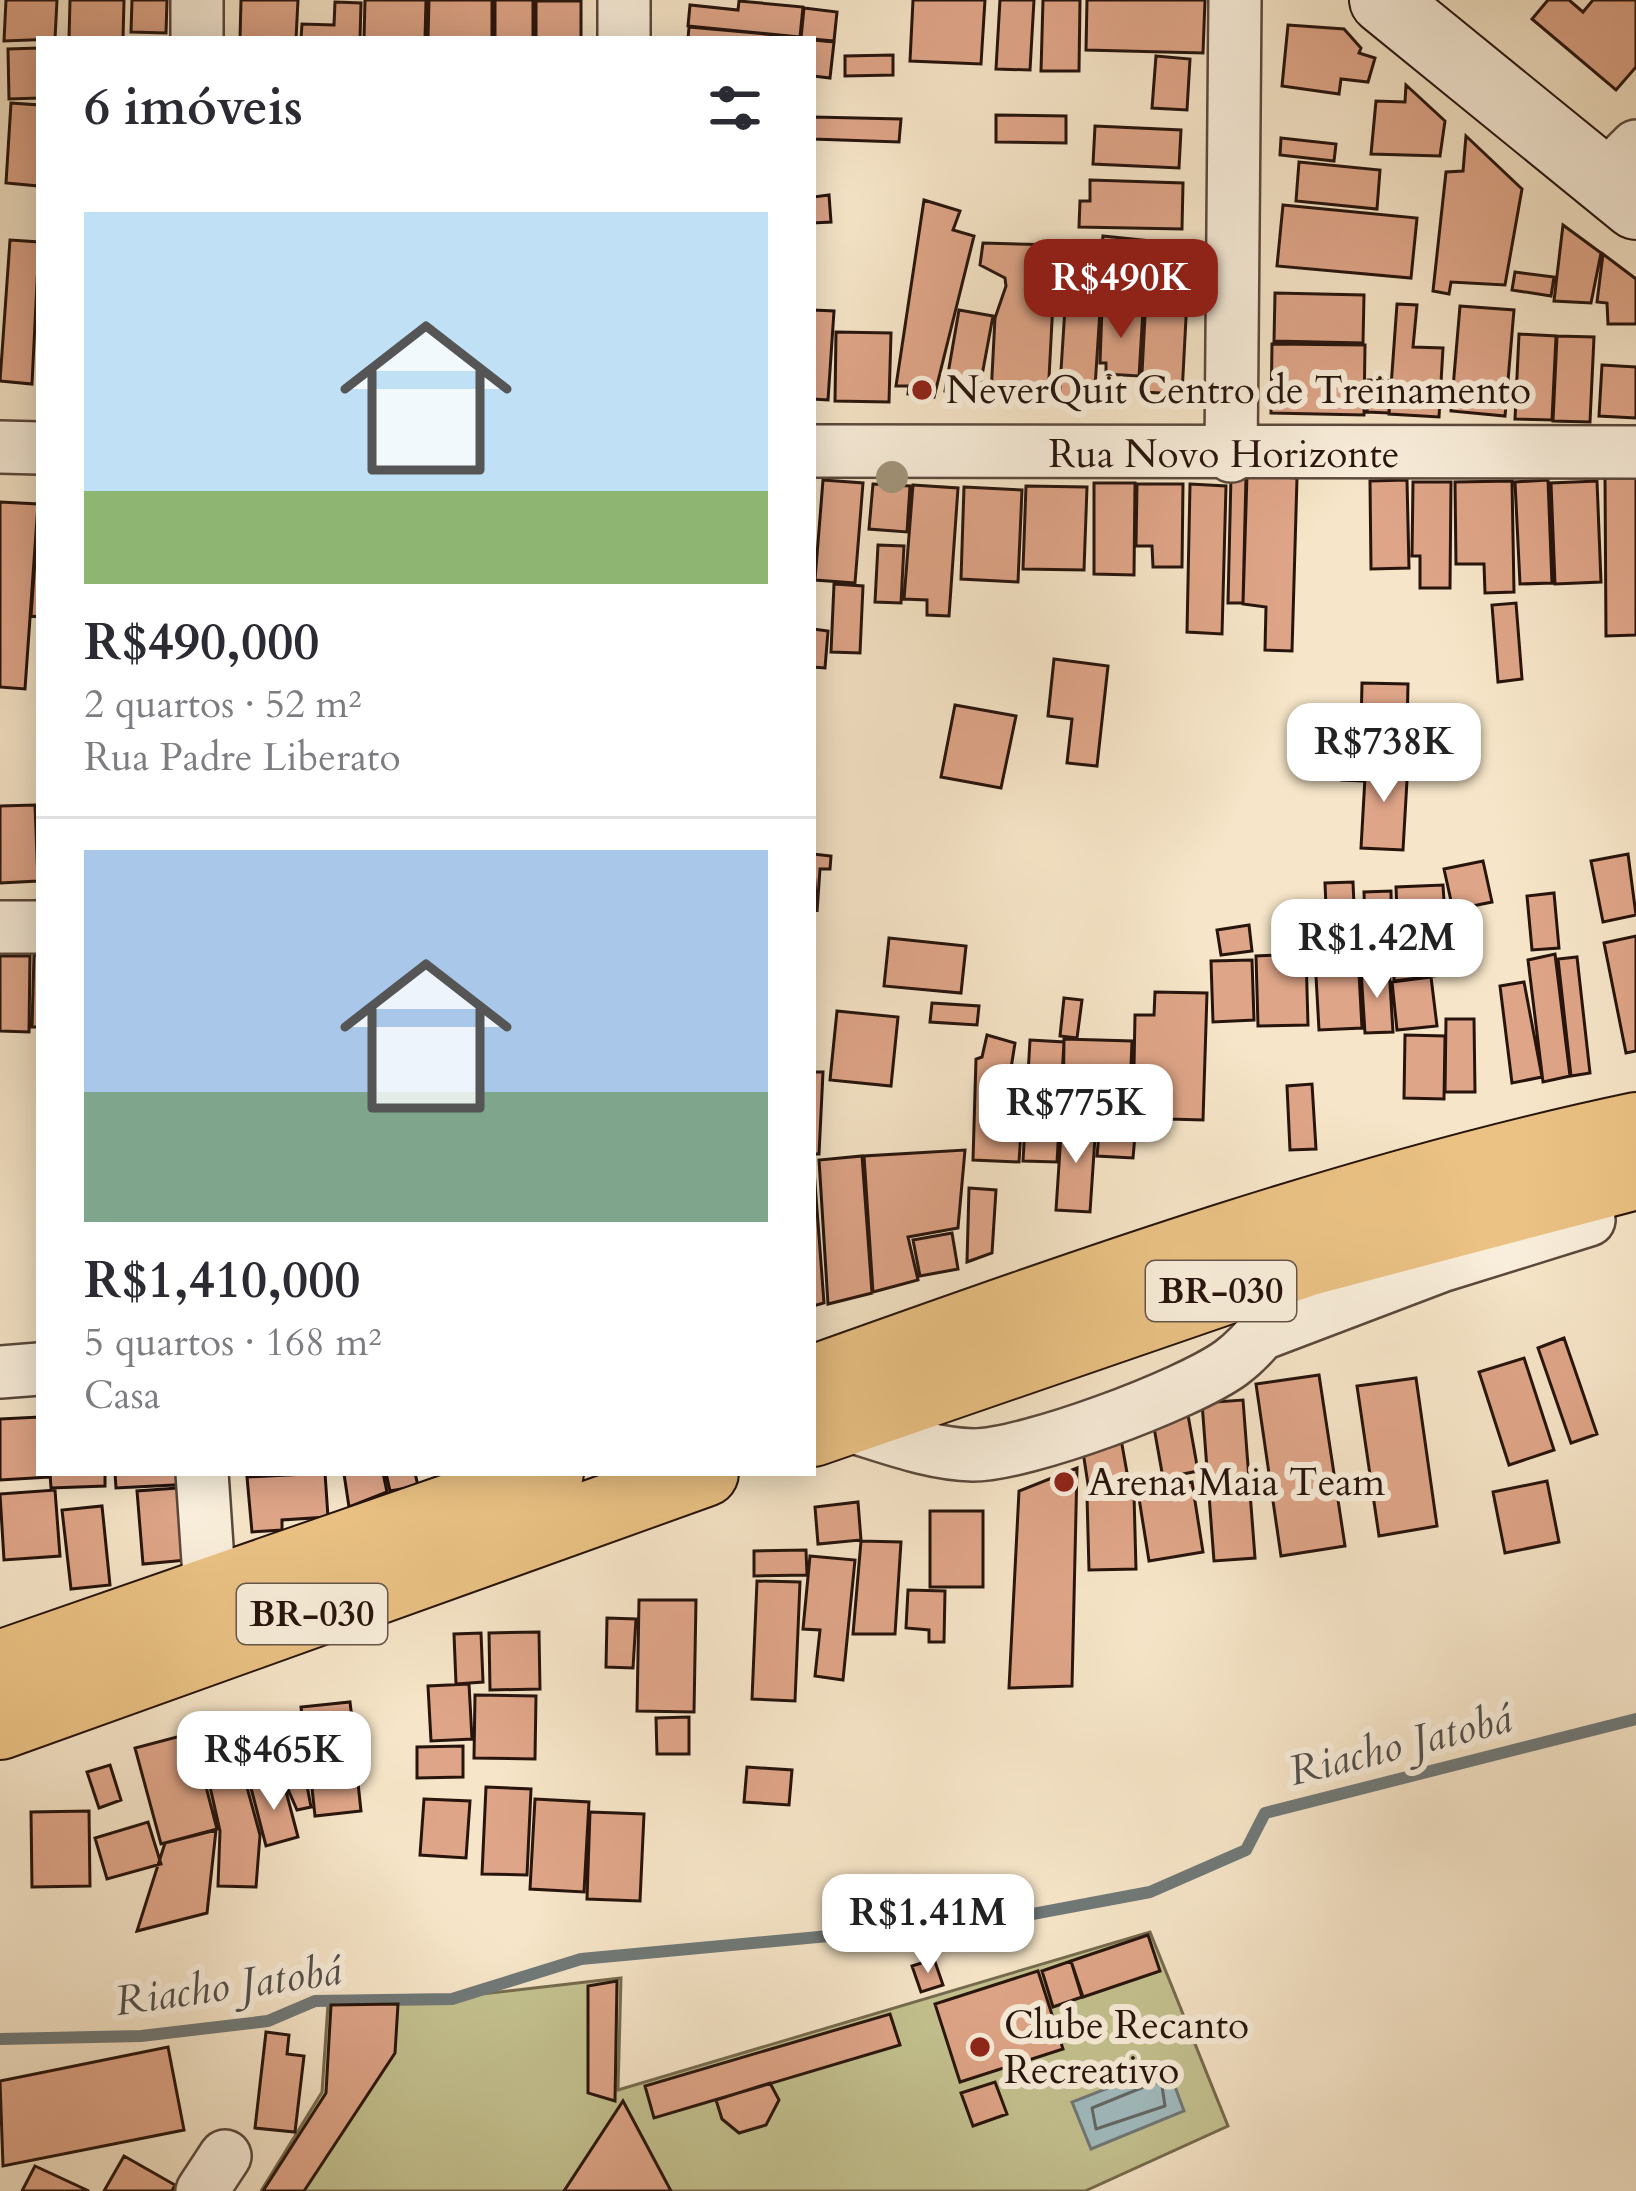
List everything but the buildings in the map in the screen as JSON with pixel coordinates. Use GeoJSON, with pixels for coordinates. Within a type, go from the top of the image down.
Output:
{"type":"FeatureCollection","features":[{"type":"Feature","properties":{"kind":"main road"},"geometry":{"type":"LineString","coordinates":[[1383,0],[1625,177]]}},
{"type":"Feature","properties":{"kind":"main road","name":"BR-030"},"geometry":{"type":"LineString","coordinates":[[822,1412],[1075,1286],[1263,1226],[1636,1126]]}},
{"type":"Feature","properties":{"kind":"main road","name":"BR-030"},"geometry":{"type":"LineString","coordinates":[[822,1412],[1309,1262],[1636,1176]]}},
{"type":"Feature","properties":{"kind":"main road","name":"BR-030"},"geometry":{"type":"LineString","coordinates":[[0,1664],[541,1476]]}},
{"type":"Feature","properties":{"kind":"main road","name":"BR-030"},"geometry":{"type":"LineString","coordinates":[[0,1726],[697,1476]]}},
{"type":"Feature","properties":{"kind":"street"},"geometry":{"type":"LineString","coordinates":[[197,0],[197,36]]}},
{"type":"Feature","properties":{"kind":"street"},"geometry":{"type":"LineString","coordinates":[[623,36],[624,0]]}},
{"type":"Feature","properties":{"kind":"street"},"geometry":{"type":"LineString","coordinates":[[1231,456],[1235,0]]}},
{"type":"Feature","properties":{"kind":"street"},"geometry":{"type":"LineString","coordinates":[[0,447],[36,448]]}},
{"type":"Feature","properties":{"kind":"street","name":"Rua Novo Horizonte"},"geometry":{"type":"LineString","coordinates":[[816,451],[1231,456],[1636,452]]}},
{"type":"Feature","properties":{"kind":"street"},"geometry":{"type":"LineString","coordinates":[[0,927],[36,927]]}},
{"type":"Feature","properties":{"kind":"street"},"geometry":{"type":"LineString","coordinates":[[1262,1334],[1442,1266],[1636,1206]]}},
{"type":"Feature","properties":{"kind":"street"},"geometry":{"type":"LineString","coordinates":[[822,1412],[950,1453],[1006,1451],[1196,1383],[1230,1364],[1262,1334],[1309,1262]]}},
{"type":"Feature","properties":{"kind":"street"},"geometry":{"type":"LineString","coordinates":[[0,1372],[36,1369]]}},
{"type":"Feature","properties":{"kind":"street"},"geometry":{"type":"LineString","coordinates":[[202,1476],[210,1591]]}},
{"type":"Feature","properties":{"kind":"shaded area","name":"Clube Recanto Recreativo"},"geometry":{"type":"Polygon","coordinates":[[[1150,1932],[1228,2126],[1085,2191],[261,2191],[322,2092],[328,2004],[402,2003],[621,1978],[618,2090],[1150,1932]]]}},
{"type":"Feature","properties":{"kind":"water"},"geometry":{"type":"Polygon","coordinates":[[[1167,2065],[1184,2111],[1091,2149],[1072,2102],[1167,2065]]]}},
{"type":"Feature","properties":{"kind":"waterway","name":"Riacho Jatobá"},"geometry":{"type":"LineString","coordinates":[[0,2039],[141,2036],[268,2021],[315,2001],[452,1999],[581,1959],[1001,1920],[1150,1892],[1246,1850],[1265,1813],[1636,1719]]}},
{"type":"Feature","properties":{"kind":"place","name":"NeverQuit Centro de Treinamento"},"geometry":{"type":"Point","coordinates":[922,390]}},
{"type":"Feature","properties":{"kind":"place","name":"Arena Maia Team"},"geometry":{"type":"Point","coordinates":[1064,1482]}},
{"type":"Feature","properties":{"kind":"place","name":"Clube Recanto Recreativo"},"geometry":{"type":"Point","coordinates":[980,2047]}}]}
